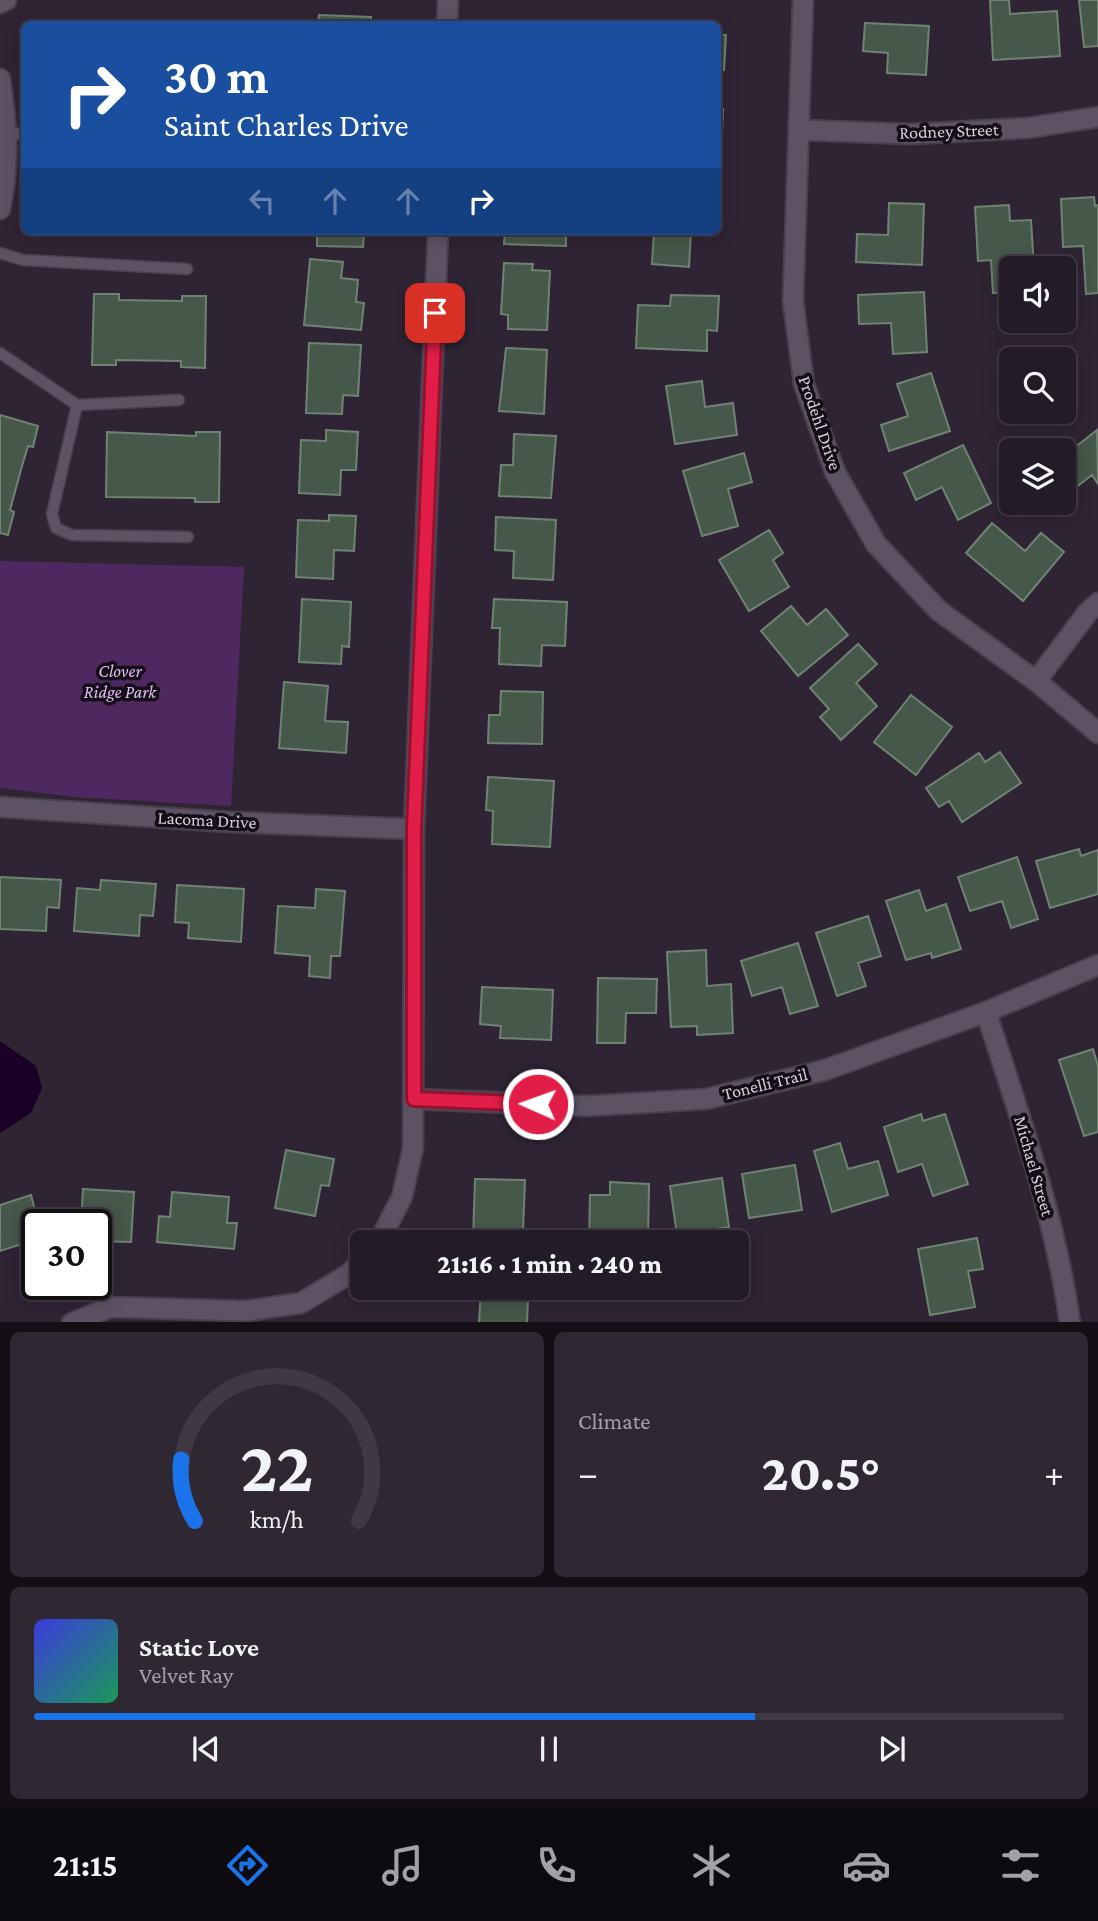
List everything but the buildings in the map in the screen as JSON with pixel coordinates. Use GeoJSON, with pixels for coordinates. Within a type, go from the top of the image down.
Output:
{"type":"FeatureCollection","features":[{"type":"Feature","properties":{"kind":"street"},"geometry":{"type":"LineString","coordinates":[[0,3],[6,0]]}},
{"type":"Feature","properties":{"kind":"street"},"geometry":{"type":"LineString","coordinates":[[447,21],[448,0]]}},
{"type":"Feature","properties":{"kind":"street","name":"Prodehl Drive"},"geometry":{"type":"LineString","coordinates":[[803,0],[793,301],[804,384],[835,472],[876,544],[939,611],[1036,681],[1098,733]]}},
{"type":"Feature","properties":{"kind":"street"},"geometry":{"type":"LineString","coordinates":[[0,79],[7,122],[16,134],[0,209]]}},
{"type":"Feature","properties":{"kind":"street","name":"Rodney Street"},"geometry":{"type":"LineString","coordinates":[[800,130],[911,134],[1027,128],[1098,117]]}},
{"type":"Feature","properties":{"kind":"street"},"geometry":{"type":"LineString","coordinates":[[385,1230],[402,1197],[413,1148],[414,829],[438,235]]}},
{"type":"Feature","properties":{"kind":"street"},"geometry":{"type":"LineString","coordinates":[[1036,681],[1088,612],[1098,603]]}},
{"type":"Feature","properties":{"kind":"street","name":"Lacoma Drive"},"geometry":{"type":"LineString","coordinates":[[0,807],[230,822],[414,829]]}},
{"type":"Feature","properties":{"kind":"street","name":"Tonelli Trail"},"geometry":{"type":"LineString","coordinates":[[414,1099],[587,1106],[706,1099],[825,1070],[986,1012],[1098,965]]}},
{"type":"Feature","properties":{"kind":"street","name":"Michael Street"},"geometry":{"type":"LineString","coordinates":[[986,1012],[1035,1164],[1063,1274],[1070,1322]]}},
{"type":"Feature","properties":{"kind":"street"},"geometry":{"type":"LineString","coordinates":[[72,1322],[110,1307],[246,1311],[301,1303],[350,1273]]}},
{"type":"Feature","properties":{"kind":"lane"},"geometry":{"type":"LineString","coordinates":[[0,253],[23,260],[187,269]]}},
{"type":"Feature","properties":{"kind":"lane"},"geometry":{"type":"LineString","coordinates":[[0,353],[77,405],[179,400]]}},
{"type":"Feature","properties":{"kind":"lane"},"geometry":{"type":"LineString","coordinates":[[77,405],[52,514],[56,528],[72,535],[188,537]]}},
{"type":"Feature","properties":{"kind":"green space","name":"Clover Ridge Park"},"geometry":{"type":"Polygon","coordinates":[[[0,561],[244,567],[231,806],[75,797],[0,788],[0,561]]]}},
{"type":"Feature","properties":{"kind":"shaded area"},"geometry":{"type":"Polygon","coordinates":[[[0,1041],[36,1066],[42,1088],[31,1113],[0,1133],[0,1041]]]}},
{"type":"Feature","properties":{"kind":"route"},"geometry":{"type":"LineString","coordinates":[[435,313],[414,829],[414,1099],[538,1104]]}}]}
